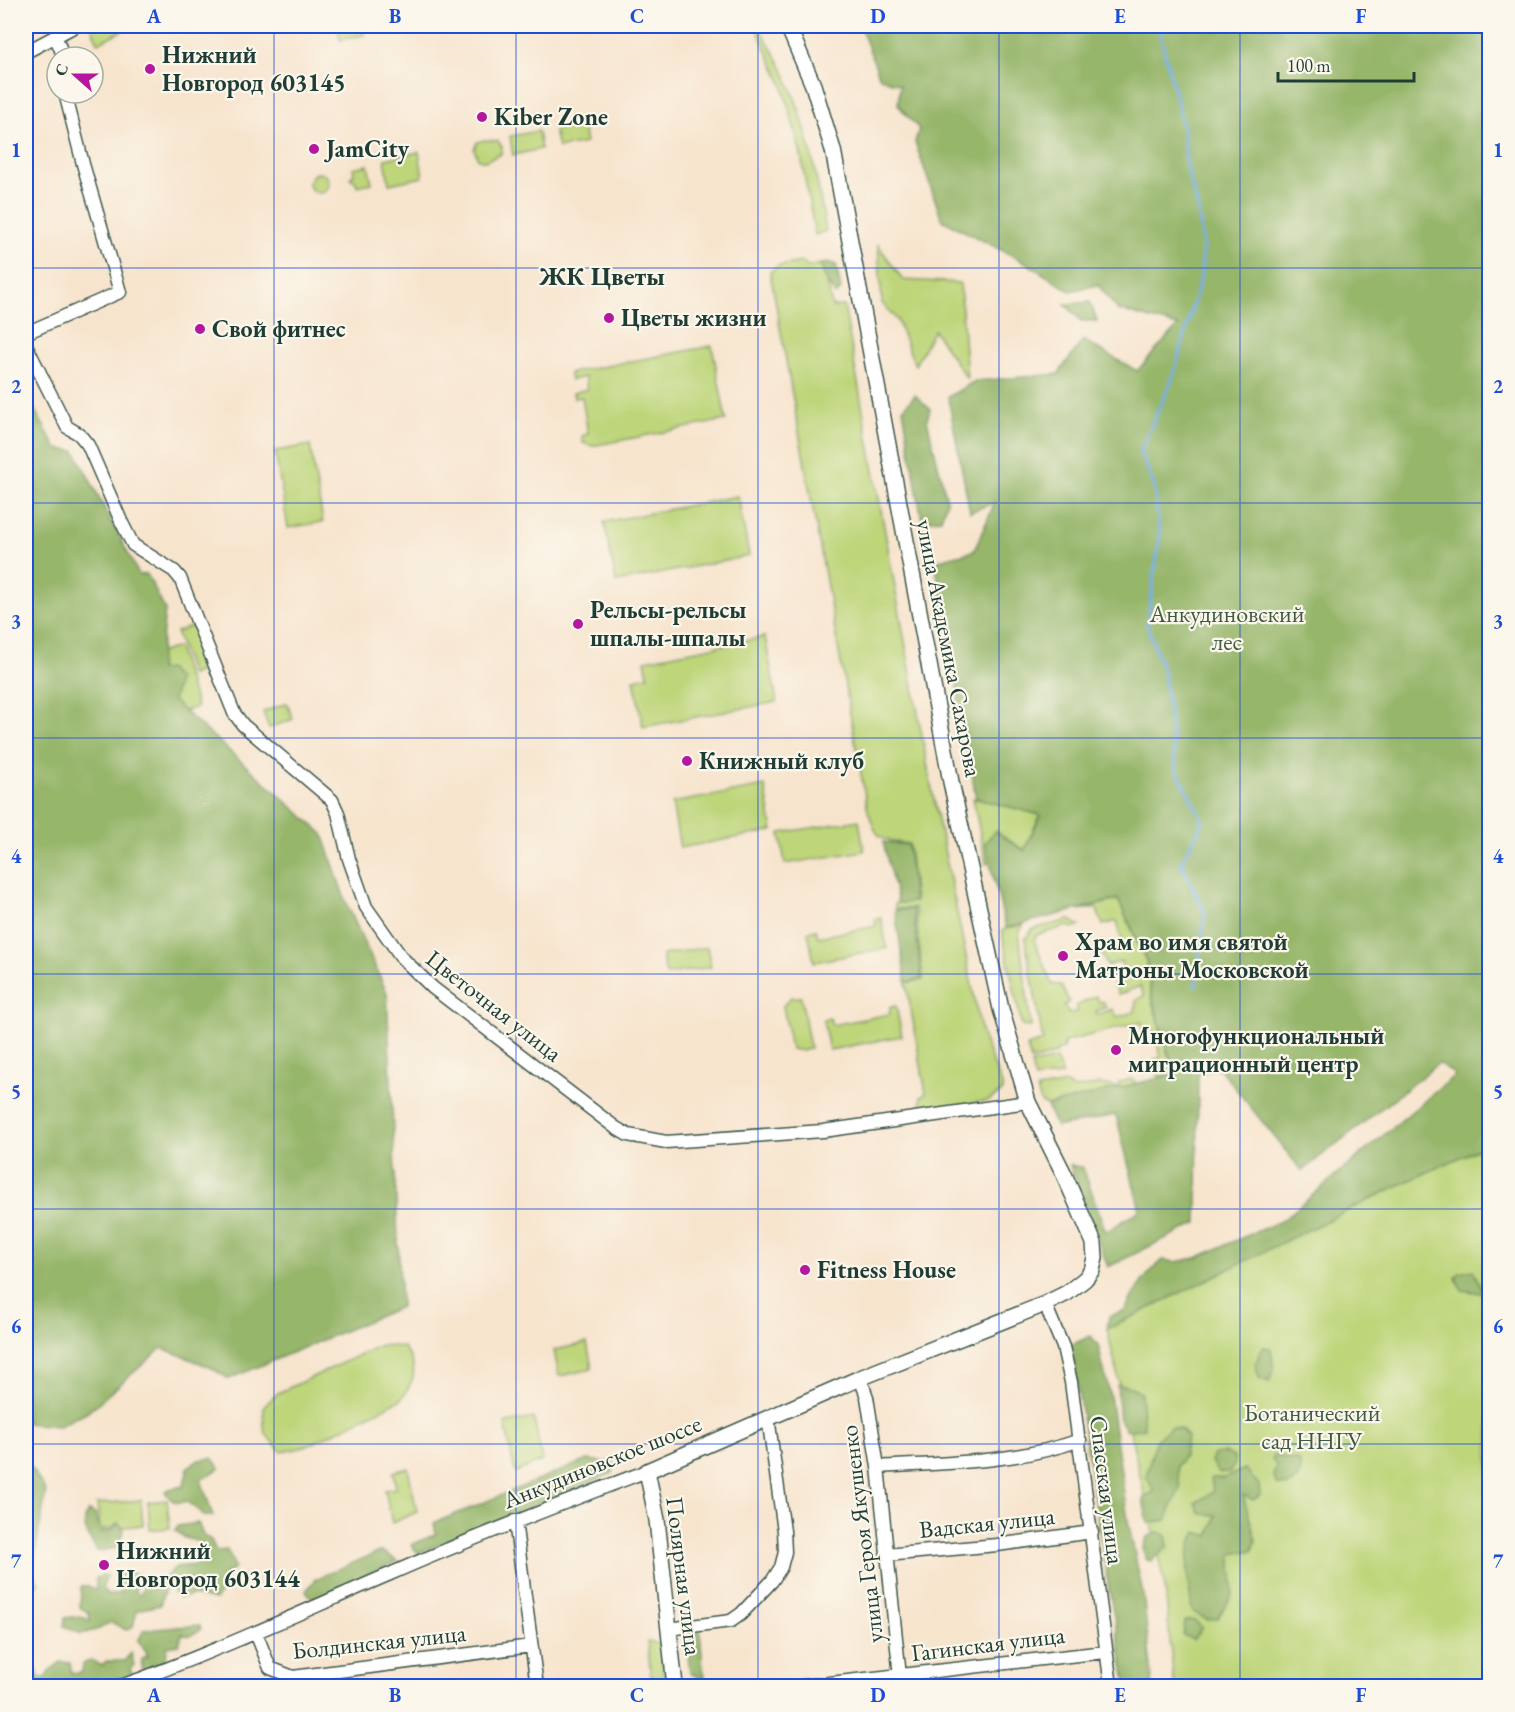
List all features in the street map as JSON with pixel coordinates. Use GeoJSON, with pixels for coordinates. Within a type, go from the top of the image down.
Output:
{"type":"FeatureCollection","features":[{"type":"Feature","properties":{"kind":"main road","name":"улица Академика Сахарова"},"geometry":{"type":"LineString","coordinates":[[788,26],[813,85],[833,150],[951,782],[1001,1009],[1028,1102],[1063,1172],[1094,1243],[1095,1258],[1092,1270]]}},
{"type":"Feature","properties":{"kind":"main road","name":"Анкудиновское шоссе"},"geometry":{"type":"LineString","coordinates":[[647,1470],[860,1378],[1045,1304],[1067,1293],[1085,1280],[1092,1270]]}},
{"type":"Feature","properties":{"kind":"main road","name":"Полярная улица"},"geometry":{"type":"LineString","coordinates":[[647,1470],[657,1520],[675,1686]]}},
{"type":"Feature","properties":{"kind":"street"},"geometry":{"type":"LineString","coordinates":[[26,52],[75,26]]}},
{"type":"Feature","properties":{"kind":"street"},"geometry":{"type":"LineString","coordinates":[[56,36],[59,45]]}},
{"type":"Feature","properties":{"kind":"street"},"geometry":{"type":"LineString","coordinates":[[26,333],[120,292],[68,105]]}},
{"type":"Feature","properties":{"kind":"street","name":"Цветочная улица"},"geometry":{"type":"LineString","coordinates":[[26,345],[67,427],[79,434],[88,445],[128,536],[140,550],[174,571],[180,578],[234,713],[243,725],[332,800],[366,907],[402,958],[433,988],[616,1128],[637,1137],[666,1142],[823,1131],[1028,1102]]}},
{"type":"Feature","properties":{"kind":"street","name":"Спасская улица"},"geometry":{"type":"LineString","coordinates":[[1045,1304],[1063,1347],[1080,1440],[1111,1686]]}},
{"type":"Feature","properties":{"kind":"street","name":"улица Героя Якушенко"},"geometry":{"type":"LineString","coordinates":[[860,1378],[867,1397],[878,1467],[900,1681]]}},
{"type":"Feature","properties":{"kind":"street"},"geometry":{"type":"LineString","coordinates":[[668,1629],[731,1621],[741,1614],[772,1581],[781,1567],[785,1552],[784,1531],[768,1418]]}},
{"type":"Feature","properties":{"kind":"street"},"geometry":{"type":"LineString","coordinates":[[878,1467],[1019,1455],[1080,1440]]}},
{"type":"Feature","properties":{"kind":"street","name":"Анкудиновское шоссе"},"geometry":{"type":"LineString","coordinates":[[121,1686],[256,1633],[515,1521],[647,1470]]}},
{"type":"Feature","properties":{"kind":"street"},"geometry":{"type":"LineString","coordinates":[[515,1521],[537,1686]]}},
{"type":"Feature","properties":{"kind":"street","name":"Вадская улица"},"geometry":{"type":"LineString","coordinates":[[886,1555],[997,1545],[1092,1532]]}},
{"type":"Feature","properties":{"kind":"street","name":"Болдинская улица"},"geometry":{"type":"LineString","coordinates":[[256,1633],[270,1668],[293,1677],[531,1646]]}},
{"type":"Feature","properties":{"kind":"street","name":"Гагинская улица"},"geometry":{"type":"LineString","coordinates":[[803,1686],[900,1681],[1106,1652]]}},
{"type":"Feature","properties":{"kind":"street"},"geometry":{"type":"LineString","coordinates":[[157,1673],[158,1686]]}},
{"type":"Feature","properties":{"kind":"green space"},"geometry":{"type":"Polygon","coordinates":[[[131,26],[98,43],[92,28],[131,26]]]}},
{"type":"Feature","properties":{"kind":"green space"},"geometry":{"type":"Polygon","coordinates":[[[338,26],[363,26],[364,35],[340,40],[338,26]]]}},
{"type":"Feature","properties":{"kind":"green space"},"geometry":{"type":"Polygon","coordinates":[[[755,26],[759,26],[782,68],[806,132],[826,231],[815,235],[800,150],[782,83],[755,26]]]}},
{"type":"Feature","properties":{"kind":"green space","name":"Анкудиновский лес"},"geometry":{"type":"Polygon","coordinates":[[[860,26],[1489,26],[1489,1144],[1397,1186],[1107,1329],[1109,1316],[1125,1311],[1141,1283],[1163,1260],[1175,1262],[1196,1258],[1283,1220],[1455,1075],[1439,1063],[1302,1171],[1219,1068],[1198,1074],[1197,1223],[1108,1267],[1070,1165],[1083,1168],[1106,1232],[1140,1210],[1116,1115],[1056,1127],[1047,1106],[1175,1074],[1152,998],[1147,961],[1118,899],[1006,928],[985,843],[995,831],[1024,851],[1041,815],[976,798],[935,561],[974,551],[995,502],[970,512],[948,397],[975,381],[1058,374],[1083,340],[1137,371],[1178,326],[1118,310],[1098,285],[1070,291],[1025,262],[942,220],[915,142],[919,129],[898,105],[900,85],[880,78],[860,26]]]}},
{"type":"Feature","properties":{"kind":"green space"},"geometry":{"type":"Polygon","coordinates":[[[583,125],[586,143],[558,148],[554,130],[583,125]]]}},
{"type":"Feature","properties":{"kind":"green space"},"geometry":{"type":"Polygon","coordinates":[[[538,131],[541,149],[513,155],[510,136],[538,131]]]}},
{"type":"Feature","properties":{"kind":"green space"},"geometry":{"type":"Polygon","coordinates":[[[498,141],[502,147],[501,154],[485,161],[478,159],[474,149],[477,142],[498,141]]]}},
{"type":"Feature","properties":{"kind":"green space"},"geometry":{"type":"Polygon","coordinates":[[[419,152],[423,177],[389,184],[385,159],[419,152]]]}},
{"type":"Feature","properties":{"kind":"green space"},"geometry":{"type":"Polygon","coordinates":[[[368,165],[372,183],[357,186],[356,182],[350,178],[354,174],[353,168],[368,165]]]}},
{"type":"Feature","properties":{"kind":"green space"},"geometry":{"type":"Polygon","coordinates":[[[315,173],[323,173],[329,179],[329,187],[323,193],[315,193],[309,187],[309,179],[315,173]]]}},
{"type":"Feature","properties":{"kind":"green space"},"geometry":{"type":"Polygon","coordinates":[[[878,245],[903,280],[960,283],[967,379],[934,330],[915,365],[897,320],[882,303],[878,245]]]}},
{"type":"Feature","properties":{"kind":"green space"},"geometry":{"type":"Polygon","coordinates":[[[803,262],[808,267],[820,264],[826,276],[832,307],[844,306],[930,780],[982,1035],[1002,1085],[1002,1092],[988,1101],[924,1109],[921,1105],[921,1097],[926,1093],[906,983],[923,980],[915,908],[895,909],[895,903],[915,902],[909,844],[890,841],[879,836],[867,807],[770,272],[778,266],[803,262]]]}},
{"type":"Feature","properties":{"kind":"green space"},"geometry":{"type":"Polygon","coordinates":[[[820,264],[836,265],[841,289],[836,295],[828,285],[820,264]]]}},
{"type":"Feature","properties":{"kind":"green space"},"geometry":{"type":"Polygon","coordinates":[[[1090,302],[1097,321],[1081,321],[1065,304],[1090,302]]]}},
{"type":"Feature","properties":{"kind":"green space"},"geometry":{"type":"Polygon","coordinates":[[[712,346],[726,420],[592,446],[583,443],[582,436],[588,434],[582,397],[574,398],[573,393],[587,389],[585,377],[571,380],[569,373],[712,346]]]}},
{"type":"Feature","properties":{"kind":"green space"},"geometry":{"type":"Polygon","coordinates":[[[26,395],[57,449],[75,451],[139,575],[147,574],[165,610],[159,670],[169,669],[178,680],[173,701],[323,834],[345,900],[387,993],[401,1307],[229,1379],[210,1367],[162,1348],[90,1410],[59,1426],[26,1423],[26,395]]]}},
{"type":"Feature","properties":{"kind":"green space"},"geometry":{"type":"Polygon","coordinates":[[[915,395],[930,409],[927,420],[947,501],[941,519],[922,521],[903,409],[915,395]]]}},
{"type":"Feature","properties":{"kind":"green space"},"geometry":{"type":"Polygon","coordinates":[[[310,445],[323,522],[288,528],[275,451],[310,445]]]}},
{"type":"Feature","properties":{"kind":"green space"},"geometry":{"type":"Polygon","coordinates":[[[738,496],[749,556],[616,582],[604,522],[738,496]]]}},
{"type":"Feature","properties":{"kind":"green space"},"geometry":{"type":"Polygon","coordinates":[[[193,626],[207,669],[191,675],[176,632],[193,626]]]}},
{"type":"Feature","properties":{"kind":"green space"},"geometry":{"type":"Polygon","coordinates":[[[765,637],[777,702],[643,727],[634,679],[648,676],[645,660],[765,637]]]}},
{"type":"Feature","properties":{"kind":"green space"},"geometry":{"type":"Polygon","coordinates":[[[178,647],[197,707],[172,715],[153,655],[178,647]]]}},
{"type":"Feature","properties":{"kind":"green space"},"geometry":{"type":"Polygon","coordinates":[[[287,703],[293,719],[269,728],[263,712],[287,703]]]}},
{"type":"Feature","properties":{"kind":"green space"},"geometry":{"type":"Polygon","coordinates":[[[765,786],[773,831],[680,848],[672,803],[765,786]]]}},
{"type":"Feature","properties":{"kind":"green space"},"geometry":{"type":"Polygon","coordinates":[[[973,798],[1040,815],[1024,850],[995,831],[985,843],[989,860],[986,864],[973,798]]]}},
{"type":"Feature","properties":{"kind":"green space"},"geometry":{"type":"Polygon","coordinates":[[[859,820],[864,851],[785,864],[780,833],[859,820]]]}},
{"type":"Feature","properties":{"kind":"green space"},"geometry":{"type":"Polygon","coordinates":[[[883,842],[908,845],[914,902],[898,903],[883,842]]]}},
{"type":"Feature","properties":{"kind":"green space"},"geometry":{"type":"Polygon","coordinates":[[[1118,900],[1146,961],[1151,998],[1173,1073],[1159,1077],[1154,1060],[1161,1057],[1153,1028],[1143,1030],[1141,1022],[1064,1042],[1064,1049],[1031,1061],[1027,1046],[1043,1041],[1025,939],[1033,929],[1070,920],[1080,926],[1071,928],[1068,926],[1037,935],[1034,940],[1052,984],[1061,985],[1069,1002],[1064,1005],[1069,1014],[1078,1011],[1076,1006],[1096,996],[1100,1003],[1103,1001],[1106,1007],[1096,1011],[1097,1015],[1112,1009],[1117,1017],[1135,1012],[1136,1000],[1144,996],[1140,986],[1118,995],[1114,983],[1126,977],[1121,961],[1107,966],[1097,944],[1102,941],[1104,947],[1122,941],[1117,921],[1103,925],[1096,908],[1078,910],[1118,900]]]}},
{"type":"Feature","properties":{"kind":"green space"},"geometry":{"type":"Polygon","coordinates":[[[913,909],[922,979],[906,982],[895,910],[913,909]]]}},
{"type":"Feature","properties":{"kind":"green space"},"geometry":{"type":"Polygon","coordinates":[[[881,918],[887,948],[814,962],[808,932],[816,930],[818,937],[876,926],[875,919],[881,918]]]}},
{"type":"Feature","properties":{"kind":"green space"},"geometry":{"type":"Polygon","coordinates":[[[1024,924],[1019,933],[1031,1027],[1022,1026],[1003,938],[1003,930],[1024,924]]]}},
{"type":"Feature","properties":{"kind":"green space"},"geometry":{"type":"Polygon","coordinates":[[[707,947],[711,967],[666,975],[662,955],[707,947]]]}},
{"type":"Feature","properties":{"kind":"green space"},"geometry":{"type":"Polygon","coordinates":[[[791,997],[801,997],[810,1048],[803,1051],[791,1049],[783,1006],[791,997]]]}},
{"type":"Feature","properties":{"kind":"green space"},"geometry":{"type":"Polygon","coordinates":[[[896,1006],[902,1036],[829,1050],[823,1020],[830,1018],[832,1025],[890,1014],[890,1007],[896,1006]]]}},
{"type":"Feature","properties":{"kind":"green space"},"geometry":{"type":"Polygon","coordinates":[[[1056,1059],[1063,1075],[1035,1079],[1031,1064],[1056,1059]]]}},
{"type":"Feature","properties":{"kind":"green space"},"geometry":{"type":"Polygon","coordinates":[[[1131,1079],[1137,1083],[1047,1106],[1041,1103],[1037,1089],[1066,1084],[1075,1089],[1101,1084],[1117,1087],[1120,1082],[1131,1079]]]}},
{"type":"Feature","properties":{"kind":"green space","name":"Ботанический сад ННГУ"},"geometry":{"type":"Polygon","coordinates":[[[1489,1144],[1489,1686],[1175,1686],[1165,1586],[1107,1329],[1397,1186],[1489,1144]]]}},
{"type":"Feature","properties":{"kind":"green space"},"geometry":{"type":"Polygon","coordinates":[[[1473,1270],[1482,1289],[1489,1284],[1489,1300],[1481,1293],[1462,1290],[1456,1278],[1459,1273],[1473,1270]]]}},
{"type":"Feature","properties":{"kind":"green space"},"geometry":{"type":"Polygon","coordinates":[[[1091,1336],[1098,1345],[1110,1396],[1128,1521],[1143,1594],[1153,1686],[1127,1686],[1108,1584],[1071,1345],[1091,1336]]]}},
{"type":"Feature","properties":{"kind":"green space"},"geometry":{"type":"Polygon","coordinates":[[[587,1343],[592,1369],[559,1376],[554,1350],[587,1343]]]}},
{"type":"Feature","properties":{"kind":"green space"},"geometry":{"type":"Polygon","coordinates":[[[381,1345],[403,1347],[412,1361],[414,1374],[400,1400],[305,1447],[282,1452],[271,1441],[264,1427],[264,1406],[278,1393],[381,1345]]]}},
{"type":"Feature","properties":{"kind":"green space"},"geometry":{"type":"Polygon","coordinates":[[[1263,1347],[1271,1348],[1274,1371],[1269,1382],[1259,1378],[1255,1364],[1263,1347]]]}},
{"type":"Feature","properties":{"kind":"green space"},"geometry":{"type":"Polygon","coordinates":[[[1117,1385],[1132,1387],[1141,1394],[1144,1428],[1126,1431],[1120,1421],[1117,1385]]]}},
{"type":"Feature","properties":{"kind":"green space"},"geometry":{"type":"Polygon","coordinates":[[[534,1418],[542,1461],[515,1473],[505,1423],[534,1418]]]}},
{"type":"Feature","properties":{"kind":"green space"},"geometry":{"type":"Polygon","coordinates":[[[1171,1427],[1182,1430],[1187,1437],[1184,1456],[1177,1466],[1180,1488],[1166,1520],[1148,1523],[1143,1499],[1154,1491],[1146,1476],[1156,1440],[1171,1427]]]}},
{"type":"Feature","properties":{"kind":"green space"},"geometry":{"type":"Polygon","coordinates":[[[1225,1453],[1234,1457],[1235,1464],[1229,1473],[1218,1473],[1211,1461],[1214,1454],[1225,1453]]]}},
{"type":"Feature","properties":{"kind":"green space"},"geometry":{"type":"Polygon","coordinates":[[[1274,1455],[1299,1461],[1301,1469],[1299,1475],[1288,1486],[1277,1484],[1273,1474],[1277,1467],[1272,1459],[1274,1455]]]}},
{"type":"Feature","properties":{"kind":"green space"},"geometry":{"type":"Polygon","coordinates":[[[212,1458],[220,1468],[201,1480],[213,1516],[205,1516],[186,1501],[179,1503],[174,1501],[165,1492],[184,1486],[188,1467],[199,1460],[212,1458]]]}},
{"type":"Feature","properties":{"kind":"green space"},"geometry":{"type":"Polygon","coordinates":[[[26,1460],[46,1491],[32,1572],[39,1583],[28,1592],[31,1606],[26,1628],[26,1460]]]}},
{"type":"Feature","properties":{"kind":"green space"},"geometry":{"type":"Polygon","coordinates":[[[587,1460],[614,1463],[613,1473],[418,1553],[411,1545],[436,1534],[434,1523],[587,1460]]]}},
{"type":"Feature","properties":{"kind":"green space"},"geometry":{"type":"Polygon","coordinates":[[[408,1468],[417,1512],[392,1523],[385,1490],[396,1488],[393,1472],[408,1468]]]}},
{"type":"Feature","properties":{"kind":"green space"},"geometry":{"type":"Polygon","coordinates":[[[1245,1469],[1259,1485],[1260,1495],[1254,1500],[1243,1495],[1256,1540],[1253,1550],[1232,1554],[1233,1594],[1217,1619],[1207,1620],[1192,1611],[1188,1560],[1196,1532],[1209,1536],[1216,1515],[1201,1514],[1195,1503],[1213,1492],[1211,1478],[1224,1478],[1245,1469]]]}},
{"type":"Feature","properties":{"kind":"green space"},"geometry":{"type":"Polygon","coordinates":[[[141,1500],[143,1525],[100,1530],[97,1504],[141,1500]]]}},
{"type":"Feature","properties":{"kind":"green space"},"geometry":{"type":"Polygon","coordinates":[[[167,1500],[170,1528],[150,1530],[148,1502],[167,1500]]]}},
{"type":"Feature","properties":{"kind":"green space"},"geometry":{"type":"Polygon","coordinates":[[[88,1511],[95,1514],[101,1532],[110,1531],[118,1523],[124,1530],[118,1548],[97,1551],[85,1527],[88,1511]]]}},
{"type":"Feature","properties":{"kind":"green space"},"geometry":{"type":"Polygon","coordinates":[[[198,1523],[203,1535],[211,1540],[216,1551],[227,1550],[235,1567],[223,1578],[226,1587],[215,1600],[193,1595],[180,1598],[173,1593],[174,1580],[166,1586],[160,1605],[137,1610],[133,1627],[126,1630],[111,1622],[99,1629],[81,1634],[64,1626],[65,1618],[81,1616],[90,1621],[89,1613],[80,1607],[81,1587],[88,1586],[96,1590],[96,1578],[107,1576],[102,1589],[109,1595],[120,1593],[118,1576],[126,1572],[138,1574],[135,1591],[140,1595],[145,1582],[162,1580],[176,1567],[196,1565],[204,1550],[201,1542],[185,1538],[175,1530],[178,1526],[198,1523]]]}},
{"type":"Feature","properties":{"kind":"green space"},"geometry":{"type":"Polygon","coordinates":[[[1159,1532],[1166,1535],[1168,1547],[1151,1561],[1147,1560],[1143,1549],[1147,1537],[1159,1532]]]}},
{"type":"Feature","properties":{"kind":"green space"},"geometry":{"type":"Polygon","coordinates":[[[381,1551],[398,1561],[313,1599],[306,1591],[315,1579],[381,1551]]]}},
{"type":"Feature","properties":{"kind":"green space"},"geometry":{"type":"Polygon","coordinates":[[[1193,1620],[1202,1627],[1193,1640],[1183,1635],[1185,1621],[1193,1620]]]}},
{"type":"Feature","properties":{"kind":"green space"},"geometry":{"type":"Polygon","coordinates":[[[200,1625],[201,1629],[190,1636],[182,1634],[179,1645],[167,1647],[166,1661],[155,1665],[149,1673],[141,1668],[142,1659],[147,1656],[138,1641],[144,1630],[200,1625]]]}},
{"type":"Feature","properties":{"kind":"green space"},"geometry":{"type":"Polygon","coordinates":[[[700,1631],[704,1680],[690,1673],[686,1638],[700,1631]]]}},
{"type":"Feature","properties":{"kind":"green space"},"geometry":{"type":"Polygon","coordinates":[[[647,1641],[660,1644],[664,1679],[651,1677],[647,1641]]]}},
{"type":"Feature","properties":{"kind":"green space"},"geometry":{"type":"Polygon","coordinates":[[[131,1653],[134,1665],[130,1669],[132,1674],[128,1681],[117,1678],[110,1686],[94,1686],[87,1682],[83,1686],[29,1686],[26,1683],[28,1671],[37,1670],[39,1678],[46,1678],[49,1671],[61,1662],[70,1663],[72,1674],[82,1672],[83,1664],[91,1660],[102,1666],[106,1661],[124,1661],[131,1653]]]}},
{"type":"Feature","properties":{"kind":"waterway"},"geometry":{"type":"LineString","coordinates":[[1163,26],[1161,37],[1183,127],[1186,165],[1198,209],[1203,244],[1201,276],[1177,363],[1171,382],[1140,451],[1154,485],[1160,536],[1147,625],[1164,674],[1176,769],[1203,822],[1181,863],[1205,913],[1196,986]]}},
{"type":"Feature","properties":{"kind":"place","name":"Нижний Новгород 603145"},"geometry":{"type":"Point","coordinates":[150,69]}},
{"type":"Feature","properties":{"kind":"place","name":"Kiber Zone"},"geometry":{"type":"Point","coordinates":[482,117]}},
{"type":"Feature","properties":{"kind":"place","name":"JamCity"},"geometry":{"type":"Point","coordinates":[314,149]}},
{"type":"Feature","properties":{"kind":"place","name":"Цветы жизни"},"geometry":{"type":"Point","coordinates":[609,318]}},
{"type":"Feature","properties":{"kind":"place","name":"Свой фитнес"},"geometry":{"type":"Point","coordinates":[200,329]}},
{"type":"Feature","properties":{"kind":"place","name":"Рельсы-рельсы шпалы-шпалы"},"geometry":{"type":"Point","coordinates":[578,624]}},
{"type":"Feature","properties":{"kind":"place","name":"Книжный клуб"},"geometry":{"type":"Point","coordinates":[687,761]}},
{"type":"Feature","properties":{"kind":"place","name":"Храм во имя святой Матроны Московской"},"geometry":{"type":"Point","coordinates":[1063,956]}},
{"type":"Feature","properties":{"kind":"place","name":"Многофункциональный миграционный центр"},"geometry":{"type":"Point","coordinates":[1116,1050]}},
{"type":"Feature","properties":{"kind":"place","name":"Fitness House"},"geometry":{"type":"Point","coordinates":[805,1270]}},
{"type":"Feature","properties":{"kind":"place","name":"Нижний Новгород 603144"},"geometry":{"type":"Point","coordinates":[104,1565]}},
{"type":"Feature","properties":{"kind":"district","name":"ЖК Цветы"},"geometry":{"type":"Point","coordinates":[602,276]}}]}
